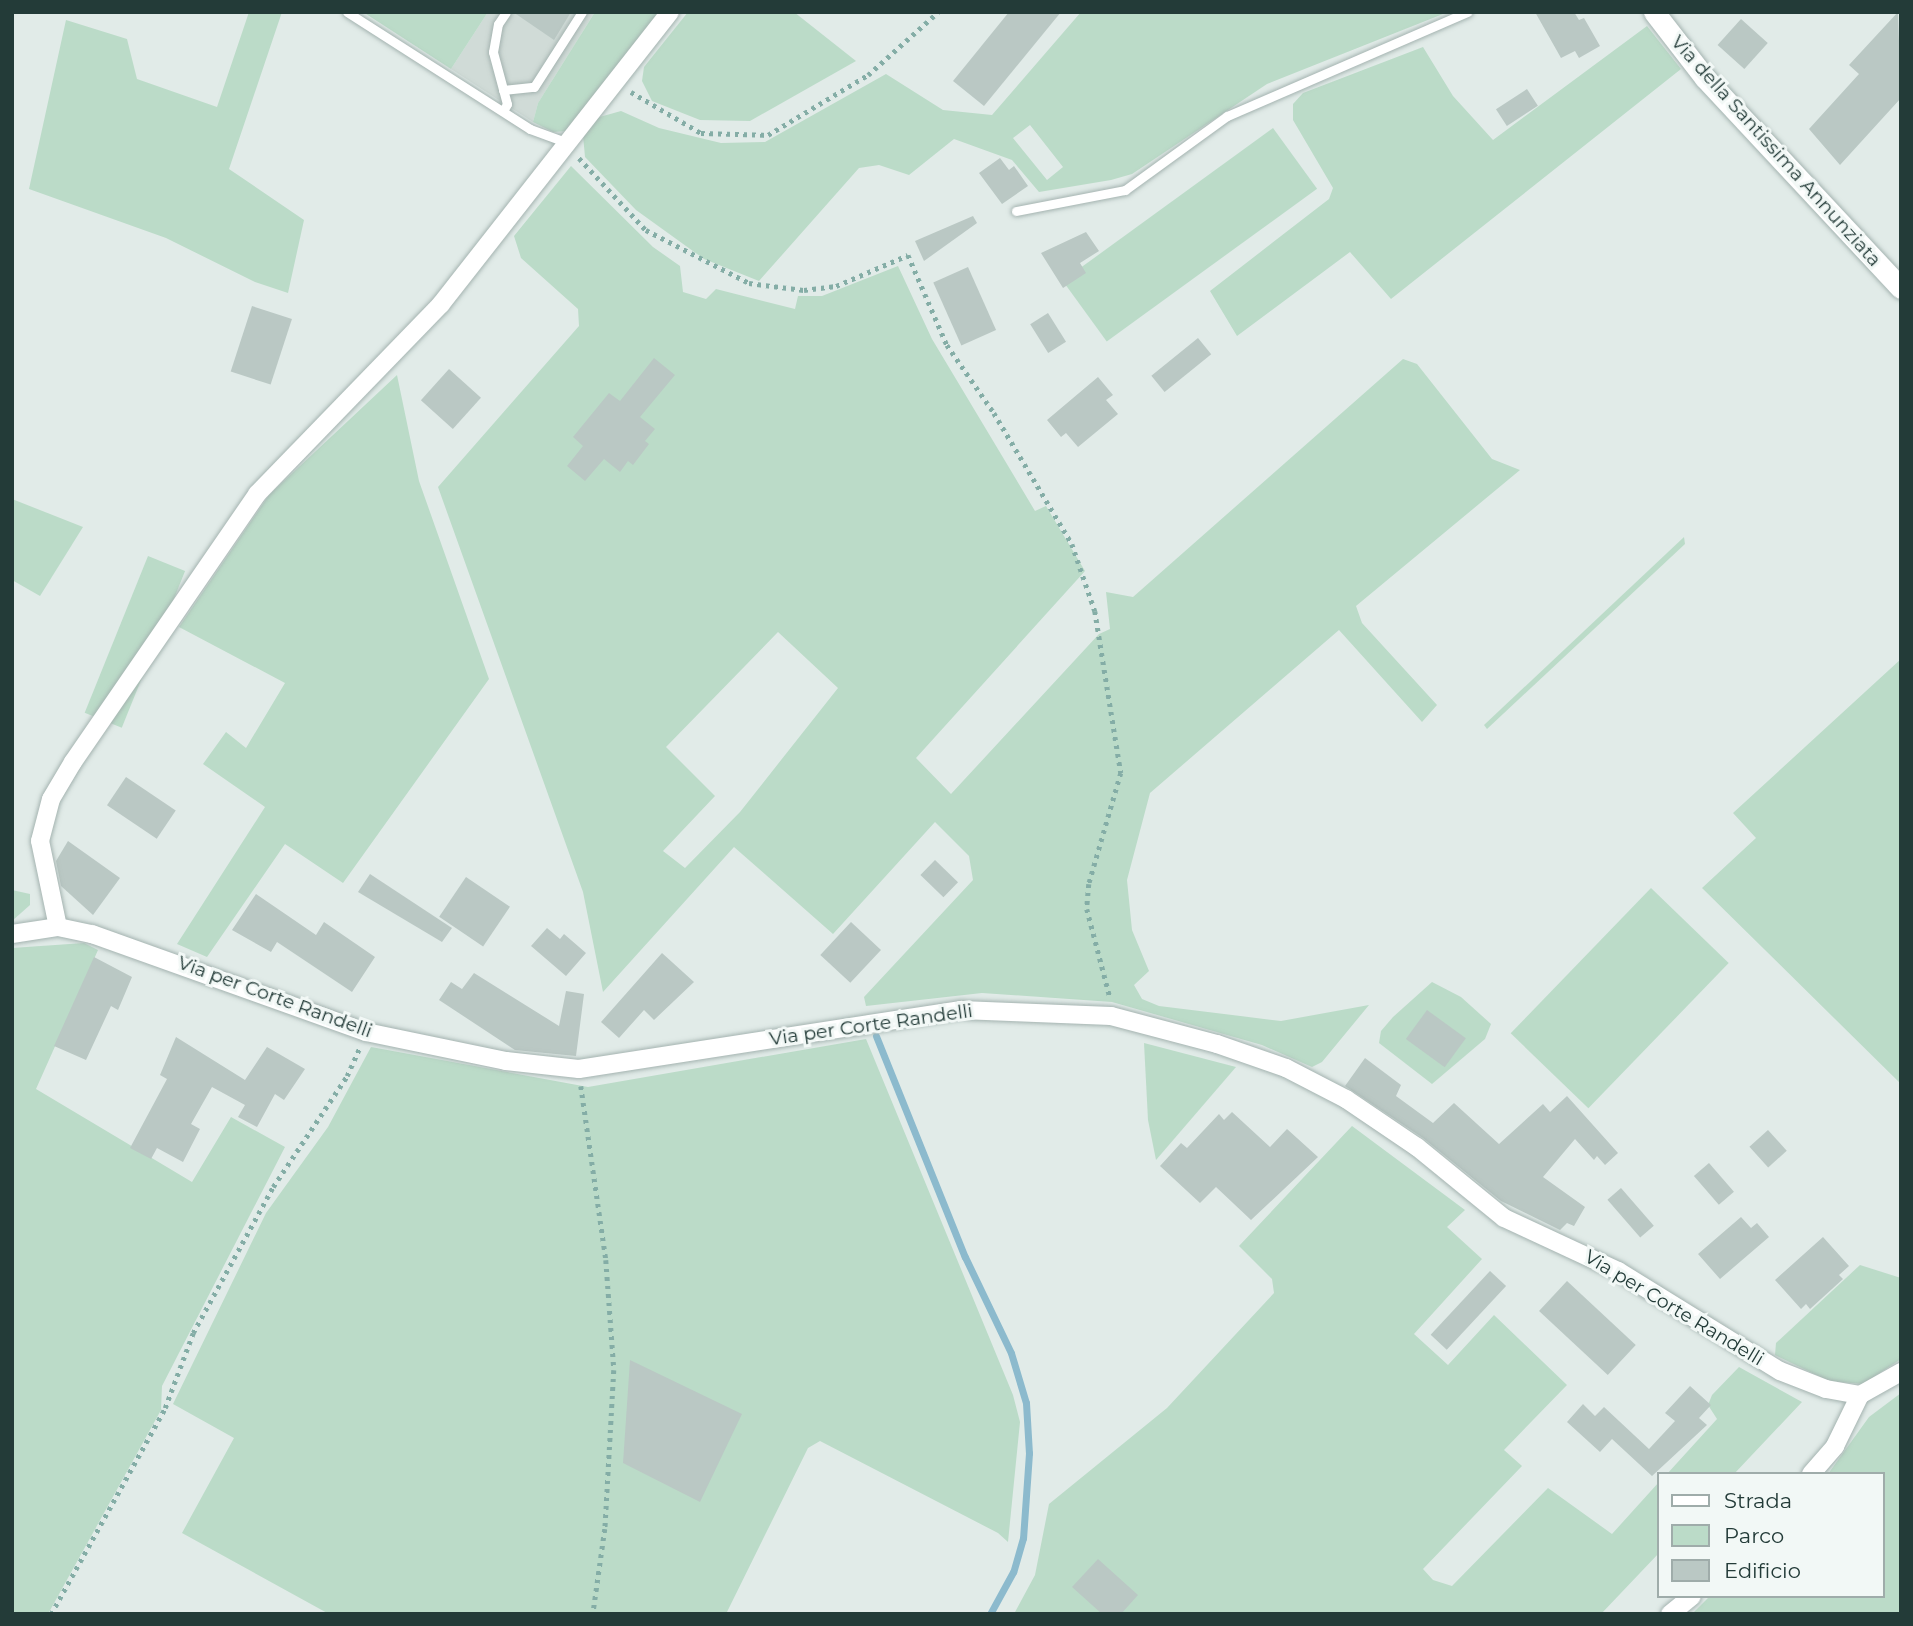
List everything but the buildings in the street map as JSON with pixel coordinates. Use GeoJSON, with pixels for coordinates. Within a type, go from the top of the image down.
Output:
{"type":"FeatureCollection","features":[{"type":"Feature","properties":{"kind":"street"},"geometry":{"type":"LineString","coordinates":[[58,927],[40,841],[51,799],[73,762],[257,494],[441,304],[565,142],[670,12]]}},
{"type":"Feature","properties":{"kind":"street","name":"Via della Santissima Annunziata"},"geometry":{"type":"LineString","coordinates":[[1654,12],[1705,78],[1901,288]]}},
{"type":"Feature","properties":{"kind":"street","name":"Via per Corte Randelli"},"geometry":{"type":"LineString","coordinates":[[12,934],[58,927],[136,946],[366,1032],[506,1061],[579,1069],[961,1010],[1111,1016],[1217,1044],[1286,1068],[1382,1122],[1504,1218],[1618,1271],[1780,1371],[1826,1389],[1860,1395]]}},
{"type":"Feature","properties":{"kind":"street"},"geometry":{"type":"LineString","coordinates":[[1813,1472],[1835,1446],[1860,1395],[1901,1372]]}},
{"type":"Feature","properties":{"kind":"street"},"geometry":{"type":"LineString","coordinates":[[1670,1614],[1690,1598]]}},
{"type":"Feature","properties":{"kind":"lane"},"geometry":{"type":"LineString","coordinates":[[347,12],[503,111],[565,142]]}},
{"type":"Feature","properties":{"kind":"lane"},"geometry":{"type":"LineString","coordinates":[[503,111],[507,104],[493,52],[498,24],[506,12]]}},
{"type":"Feature","properties":{"kind":"lane"},"geometry":{"type":"LineString","coordinates":[[503,90],[534,87],[583,12]]}},
{"type":"Feature","properties":{"kind":"lane"},"geometry":{"type":"LineString","coordinates":[[1016,211],[1125,190],[1227,116],[1467,12]]}},
{"type":"Feature","properties":{"kind":"path"},"geometry":{"type":"LineString","coordinates":[[615,81],[672,120],[701,134],[768,135],[868,75],[939,12]]}},
{"type":"Feature","properties":{"kind":"path"},"geometry":{"type":"LineString","coordinates":[[565,142],[646,230],[749,284],[804,290],[836,286],[908,255],[947,345],[994,413],[1072,544],[1095,611],[1121,773],[1089,884],[1087,909],[1110,984],[1111,1016]]}},
{"type":"Feature","properties":{"kind":"path"},"geometry":{"type":"LineString","coordinates":[[51,1614],[165,1408],[193,1333],[273,1187],[347,1076],[366,1032]]}},
{"type":"Feature","properties":{"kind":"path"},"geometry":{"type":"LineString","coordinates":[[579,1069],[606,1260],[614,1370],[605,1529],[593,1614]]}},
{"type":"Feature","properties":{"kind":"shaded area"},"geometry":{"type":"Polygon","coordinates":[[[488,12],[595,12],[538,103],[533,122],[451,69],[488,12]]]}},
{"type":"Feature","properties":{"kind":"green space"},"geometry":{"type":"Polygon","coordinates":[[[249,12],[282,12],[229,169],[304,220],[288,293],[255,282],[166,238],[29,189],[66,20],[127,39],[137,79],[217,107],[249,12]]]}},
{"type":"Feature","properties":{"kind":"green space"},"geometry":{"type":"Polygon","coordinates":[[[363,12],[488,12],[451,69],[363,12]]]}},
{"type":"Feature","properties":{"kind":"green space"},"geometry":{"type":"Polygon","coordinates":[[[595,12],[662,12],[567,131],[553,132],[533,122],[538,103],[595,12]]]}},
{"type":"Feature","properties":{"kind":"green space"},"geometry":{"type":"Polygon","coordinates":[[[688,12],[794,12],[856,61],[750,121],[700,120],[652,101],[642,81],[644,67],[688,12]]]}},
{"type":"Feature","properties":{"kind":"green space"},"geometry":{"type":"Polygon","coordinates":[[[1081,12],[1448,12],[1267,84],[1132,174],[1111,180],[1039,192],[1012,160],[954,139],[909,175],[879,165],[859,168],[759,281],[704,259],[636,210],[585,157],[583,135],[596,118],[621,111],[659,128],[721,143],[765,142],[886,74],[943,110],[992,115],[1081,12]],[[1030,125],[1013,138],[1047,180],[1063,167],[1030,125]]]}},
{"type":"Feature","properties":{"kind":"green space"},"geometry":{"type":"Polygon","coordinates":[[[1647,26],[1681,69],[1391,299],[1350,252],[1237,336],[1210,291],[1329,199],[1333,188],[1293,120],[1293,104],[1303,93],[1423,47],[1453,96],[1493,140],[1647,26]]]}},
{"type":"Feature","properties":{"kind":"green space"},"geometry":{"type":"Polygon","coordinates":[[[1273,128],[1317,189],[1107,342],[1063,281],[1273,128]]]}},
{"type":"Feature","properties":{"kind":"green space"},"geometry":{"type":"Polygon","coordinates":[[[571,166],[653,247],[680,266],[683,292],[706,299],[716,289],[795,309],[798,296],[822,296],[898,266],[932,339],[1035,511],[1046,506],[1085,571],[916,758],[951,794],[1099,634],[1110,629],[1106,592],[1133,597],[1403,359],[1417,364],[1492,459],[1520,470],[1356,606],[1362,623],[1437,705],[1422,722],[1339,630],[1150,793],[1127,880],[1132,930],[1149,971],[1134,985],[1142,999],[1159,1006],[1281,1021],[1369,1005],[1322,1062],[1312,1067],[1262,1045],[1112,1002],[982,993],[866,1006],[864,997],[973,880],[969,856],[935,822],[833,934],[734,847],[603,992],[583,892],[438,487],[579,326],[578,309],[521,258],[514,236],[571,166]],[[778,632],[666,747],[715,796],[663,851],[685,868],[740,812],[838,688],[778,632]]]}},
{"type":"Feature","properties":{"kind":"green space"},"geometry":{"type":"Polygon","coordinates":[[[397,375],[419,481],[489,679],[343,883],[285,844],[207,957],[177,944],[265,807],[203,764],[226,732],[246,748],[285,683],[179,627],[269,495],[397,375]]]}},
{"type":"Feature","properties":{"kind":"green space"},"geometry":{"type":"Polygon","coordinates":[[[12,499],[83,527],[40,596],[12,580],[12,499]]]}},
{"type":"Feature","properties":{"kind":"green space"},"geometry":{"type":"Polygon","coordinates":[[[1684,537],[1685,544],[1487,729],[1484,725],[1684,537]]]}},
{"type":"Feature","properties":{"kind":"green space"},"geometry":{"type":"Polygon","coordinates":[[[148,556],[185,571],[122,728],[85,713],[148,556]]]}},
{"type":"Feature","properties":{"kind":"green space"},"geometry":{"type":"Polygon","coordinates":[[[1901,659],[1901,1084],[1702,888],[1756,838],[1733,813],[1901,659]]]}},
{"type":"Feature","properties":{"kind":"green space"},"geometry":{"type":"Polygon","coordinates":[[[1651,888],[1729,963],[1588,1108],[1511,1033],[1651,888]]]}},
{"type":"Feature","properties":{"kind":"green space"},"geometry":{"type":"Polygon","coordinates":[[[12,890],[30,894],[30,905],[12,921],[12,890]]]}},
{"type":"Feature","properties":{"kind":"green space"},"geometry":{"type":"Polygon","coordinates":[[[84,943],[98,950],[36,1089],[192,1182],[231,1117],[285,1147],[162,1386],[161,1410],[48,1614],[12,1614],[12,948],[84,943]]]}},
{"type":"Feature","properties":{"kind":"green space"},"geometry":{"type":"Polygon","coordinates":[[[1432,982],[1461,997],[1491,1024],[1485,1039],[1432,1084],[1379,1043],[1381,1031],[1393,1017],[1432,982]]]}},
{"type":"Feature","properties":{"kind":"green space"},"geometry":{"type":"Polygon","coordinates":[[[866,1039],[1013,1395],[1020,1422],[1008,1542],[998,1533],[820,1441],[808,1448],[726,1614],[329,1614],[182,1533],[234,1438],[173,1404],[266,1213],[328,1127],[371,1047],[588,1087],[866,1039]]]}},
{"type":"Feature","properties":{"kind":"green space"},"geometry":{"type":"Polygon","coordinates":[[[1144,1043],[1236,1067],[1156,1160],[1148,1120],[1144,1043]]]}},
{"type":"Feature","properties":{"kind":"green space"},"geometry":{"type":"Polygon","coordinates":[[[1352,1126],[1465,1210],[1447,1227],[1482,1259],[1414,1334],[1448,1365],[1494,1315],[1567,1385],[1504,1450],[1522,1466],[1423,1569],[1433,1580],[1452,1586],[1548,1488],[1612,1534],[1658,1483],[1658,1554],[1601,1614],[1014,1614],[1035,1575],[1049,1504],[1167,1408],[1274,1293],[1272,1279],[1239,1246],[1352,1126]]]}},
{"type":"Feature","properties":{"kind":"green space"},"geometry":{"type":"Polygon","coordinates":[[[1860,1265],[1901,1278],[1901,1359],[1863,1384],[1829,1381],[1775,1355],[1776,1343],[1860,1265]]]}},
{"type":"Feature","properties":{"kind":"green space"},"geometry":{"type":"Polygon","coordinates":[[[1739,1367],[1802,1402],[1736,1472],[1669,1472],[1717,1419],[1708,1405],[1712,1395],[1739,1367]]]}},
{"type":"Feature","properties":{"kind":"green space"},"geometry":{"type":"Polygon","coordinates":[[[1901,1393],[1901,1614],[1692,1614],[1708,1598],[1885,1598],[1885,1472],[1829,1472],[1869,1417],[1901,1393]]]}},
{"type":"Feature","properties":{"kind":"waterway"},"geometry":{"type":"LineString","coordinates":[[876,1036],[965,1257],[1011,1353],[1026,1403],[1029,1453],[1023,1538],[1013,1572],[990,1614]]}}]}
